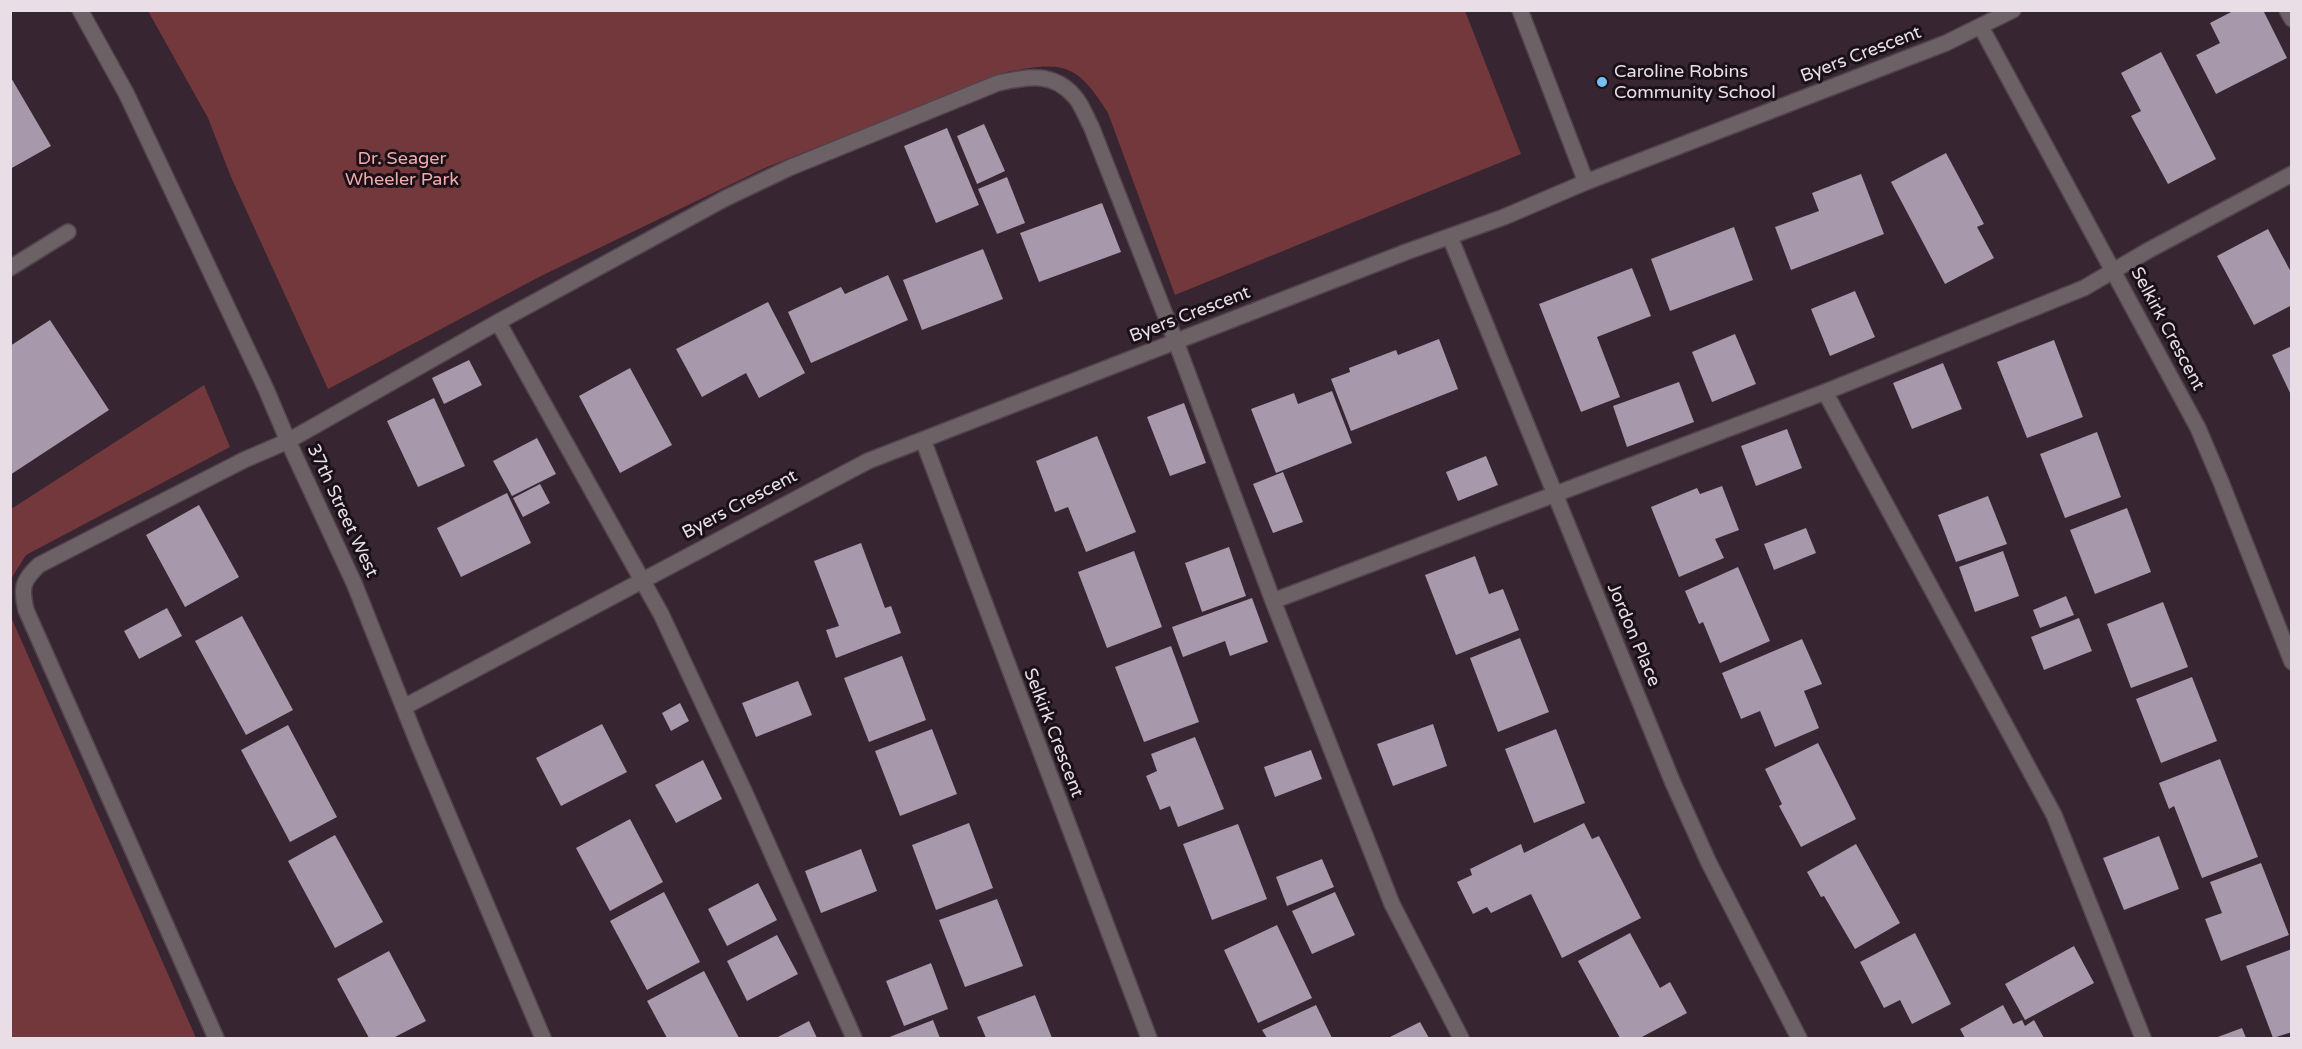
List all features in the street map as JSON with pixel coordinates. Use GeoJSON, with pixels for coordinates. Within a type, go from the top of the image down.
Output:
{"type":"FeatureCollection","features":[{"type":"Feature","properties":{"kind":"street","name":"37th Street West"},"geometry":{"type":"LineString","coordinates":[[80,10],[126,93],[266,389],[354,583],[543,1038]]}},
{"type":"Feature","properties":{"kind":"street"},"geometry":{"type":"LineString","coordinates":[[1520,10],[1586,182]]}},
{"type":"Feature","properties":{"kind":"street","name":"Byers Crescent"},"geometry":{"type":"LineString","coordinates":[[404,707],[837,476],[881,455],[1504,217],[1586,182],[1935,48],[2013,10]]}},
{"type":"Feature","properties":{"kind":"street"},"geometry":{"type":"LineString","coordinates":[[2287,10],[2292,19]]}},
{"type":"Feature","properties":{"kind":"street","name":"Selkirk Crescent"},"geometry":{"type":"LineString","coordinates":[[1981,27],[2198,428],[2222,482],[2292,662]]}},
{"type":"Feature","properties":{"kind":"street"},"geometry":{"type":"LineString","coordinates":[[216,1038],[30,620],[22,593],[26,577],[39,566],[244,459],[288,441],[498,322],[726,198],[789,168],[998,83],[1028,77],[1054,80],[1076,98],[1091,126],[1392,904],[1461,1038]]}},
{"type":"Feature","properties":{"kind":"street"},"geometry":{"type":"LineString","coordinates":[[1273,601],[1825,392],[2084,288],[2292,174]]}},
{"type":"Feature","properties":{"kind":"street"},"geometry":{"type":"LineString","coordinates":[[10,268],[68,232]]}},
{"type":"Feature","properties":{"kind":"street","name":"Jordon Place"},"geometry":{"type":"LineString","coordinates":[[1450,237],[1554,495],[1709,863],[1799,1038]]}},
{"type":"Feature","properties":{"kind":"street"},"geometry":{"type":"LineString","coordinates":[[498,322],[643,579],[745,793],[854,1038]]}},
{"type":"Feature","properties":{"kind":"street"},"geometry":{"type":"LineString","coordinates":[[1825,392],[2054,815],[2143,1038]]}},
{"type":"Feature","properties":{"kind":"street","name":"Selkirk Crescent"},"geometry":{"type":"LineString","coordinates":[[924,440],[946,506],[1149,1038]]}},
{"type":"Feature","properties":{"kind":"green space","name":"Dr. Seager Wheeler Park"},"geometry":{"type":"Polygon","coordinates":[[[148,11],[1465,11],[1521,154],[1175,295],[1108,113],[1097,96],[1077,75],[1067,70],[1042,67],[1007,72],[767,167],[541,276],[328,389],[231,177],[208,118],[148,11]]]}},
{"type":"Feature","properties":{"kind":"green space"},"geometry":{"type":"Polygon","coordinates":[[[204,385],[230,447],[26,555],[11,579],[11,509],[204,385]]]}},
{"type":"Feature","properties":{"kind":"green space"},"geometry":{"type":"Polygon","coordinates":[[[11,617],[196,1038],[11,1038],[11,617]]]}},
{"type":"Feature","properties":{"kind":"building"},"geometry":{"type":"Polygon","coordinates":[[[2235,10],[2263,10],[2287,58],[2216,94],[2196,55],[2220,43],[2210,23],[2235,10]]]}},
{"type":"Feature","properties":{"kind":"building"},"geometry":{"type":"Polygon","coordinates":[[[2161,52],[2216,159],[2168,184],[2131,116],[2141,111],[2121,73],[2161,52]]]}},
{"type":"Feature","properties":{"kind":"building"},"geometry":{"type":"Polygon","coordinates":[[[10,76],[51,146],[10,169],[10,76]]]}},
{"type":"Feature","properties":{"kind":"building"},"geometry":{"type":"Polygon","coordinates":[[[984,124],[1005,171],[977,184],[957,136],[984,124]]]}},
{"type":"Feature","properties":{"kind":"building"},"geometry":{"type":"Polygon","coordinates":[[[947,128],[979,205],[936,223],[904,146],[947,128]]]}},
{"type":"Feature","properties":{"kind":"building"},"geometry":{"type":"Polygon","coordinates":[[[1946,153],[1984,224],[1977,227],[1994,258],[1945,284],[1891,182],[1946,153]]]}},
{"type":"Feature","properties":{"kind":"building"},"geometry":{"type":"Polygon","coordinates":[[[1861,174],[1884,234],[1791,270],[1775,227],[1819,211],[1812,193],[1861,174]]]}},
{"type":"Feature","properties":{"kind":"building"},"geometry":{"type":"Polygon","coordinates":[[[1007,177],[1025,223],[997,234],[978,189],[1007,177]]]}},
{"type":"Feature","properties":{"kind":"building"},"geometry":{"type":"Polygon","coordinates":[[[1102,203],[1121,252],[1039,282],[1020,233],[1102,203]]]}},
{"type":"Feature","properties":{"kind":"building"},"geometry":{"type":"Polygon","coordinates":[[[1734,227],[1753,280],[1670,311],[1651,259],[1734,227]]]}},
{"type":"Feature","properties":{"kind":"building"},"geometry":{"type":"Polygon","coordinates":[[[2268,229],[2292,274],[2292,305],[2254,325],[2217,256],[2268,229]]]}},
{"type":"Feature","properties":{"kind":"building"},"geometry":{"type":"Polygon","coordinates":[[[983,249],[1003,299],[922,330],[903,280],[983,249]]]}},
{"type":"Feature","properties":{"kind":"building"},"geometry":{"type":"Polygon","coordinates":[[[1632,268],[1651,316],[1597,337],[1620,397],[1581,412],[1539,304],[1632,268]]]}},
{"type":"Feature","properties":{"kind":"building"},"geometry":{"type":"Polygon","coordinates":[[[888,275],[908,320],[811,363],[788,312],[841,287],[845,294],[888,275]]]}},
{"type":"Feature","properties":{"kind":"building"},"geometry":{"type":"Polygon","coordinates":[[[1855,291],[1875,337],[1830,356],[1811,309],[1855,291]]]}},
{"type":"Feature","properties":{"kind":"building"},"geometry":{"type":"Polygon","coordinates":[[[768,302],[805,373],[759,398],[746,373],[702,397],[676,349],[768,302]]]}},
{"type":"Feature","properties":{"kind":"building"},"geometry":{"type":"Polygon","coordinates":[[[50,320],[109,410],[10,475],[10,346],[50,320]]]}},
{"type":"Feature","properties":{"kind":"building"},"geometry":{"type":"Polygon","coordinates":[[[1735,334],[1756,384],[1712,402],[1692,352],[1735,334]]]}},
{"type":"Feature","properties":{"kind":"building"},"geometry":{"type":"Polygon","coordinates":[[[1439,339],[1458,389],[1351,431],[1331,379],[1350,372],[1349,368],[1396,350],[1398,355],[1439,339]]]}},
{"type":"Feature","properties":{"kind":"building"},"geometry":{"type":"Polygon","coordinates":[[[2054,340],[2083,417],[2027,438],[1997,362],[2054,340]]]}},
{"type":"Feature","properties":{"kind":"building"},"geometry":{"type":"Polygon","coordinates":[[[2292,346],[2292,397],[2272,355],[2292,346]]]}},
{"type":"Feature","properties":{"kind":"building"},"geometry":{"type":"Polygon","coordinates":[[[469,360],[482,385],[444,404],[432,378],[469,360]]]}},
{"type":"Feature","properties":{"kind":"building"},"geometry":{"type":"Polygon","coordinates":[[[1943,363],[1962,409],[1912,429],[1893,383],[1943,363]]]}},
{"type":"Feature","properties":{"kind":"building"},"geometry":{"type":"Polygon","coordinates":[[[630,368],[672,445],[620,473],[579,396],[630,368]]]}},
{"type":"Feature","properties":{"kind":"building"},"geometry":{"type":"Polygon","coordinates":[[[1679,382],[1694,422],[1627,447],[1613,406],[1679,382]]]}},
{"type":"Feature","properties":{"kind":"building"},"geometry":{"type":"Polygon","coordinates":[[[1332,391],[1352,443],[1276,473],[1251,409],[1294,393],[1298,404],[1332,391]]]}},
{"type":"Feature","properties":{"kind":"building"},"geometry":{"type":"Polygon","coordinates":[[[434,398],[465,466],[418,487],[387,421],[434,398]]]}},
{"type":"Feature","properties":{"kind":"building"},"geometry":{"type":"Polygon","coordinates":[[[1184,403],[1206,463],[1170,476],[1147,417],[1184,403]]]}},
{"type":"Feature","properties":{"kind":"building"},"geometry":{"type":"Polygon","coordinates":[[[1787,429],[1802,468],[1756,486],[1741,446],[1787,429]]]}},
{"type":"Feature","properties":{"kind":"building"},"geometry":{"type":"Polygon","coordinates":[[[2097,432],[2121,497],[2065,518],[2040,454],[2097,432]]]}},
{"type":"Feature","properties":{"kind":"building"},"geometry":{"type":"Polygon","coordinates":[[[1097,436],[1136,532],[1086,552],[1068,507],[1055,512],[1036,461],[1097,436]]]}},
{"type":"Feature","properties":{"kind":"building"},"geometry":{"type":"Polygon","coordinates":[[[537,438],[556,474],[512,496],[493,461],[537,438]]]}},
{"type":"Feature","properties":{"kind":"building"},"geometry":{"type":"Polygon","coordinates":[[[1486,456],[1498,485],[1458,501],[1446,472],[1486,456]]]}},
{"type":"Feature","properties":{"kind":"building"},"geometry":{"type":"Polygon","coordinates":[[[1283,472],[1303,522],[1273,533],[1253,484],[1283,472]]]}},
{"type":"Feature","properties":{"kind":"building"},"geometry":{"type":"Polygon","coordinates":[[[540,484],[550,503],[523,517],[513,498],[540,484]]]}},
{"type":"Feature","properties":{"kind":"building"},"geometry":{"type":"Polygon","coordinates":[[[1722,486],[1739,530],[1715,539],[1724,558],[1679,577],[1651,507],[1697,488],[1700,494],[1722,486]]]}},
{"type":"Feature","properties":{"kind":"building"},"geometry":{"type":"Polygon","coordinates":[[[507,493],[531,543],[461,577],[437,528],[507,493]]]}},
{"type":"Feature","properties":{"kind":"building"},"geometry":{"type":"Polygon","coordinates":[[[1988,496],[2007,544],[1956,562],[1938,515],[1988,496]]]}},
{"type":"Feature","properties":{"kind":"building"},"geometry":{"type":"Polygon","coordinates":[[[199,505],[239,577],[185,607],[146,535],[199,505]]]}},
{"type":"Feature","properties":{"kind":"building"},"geometry":{"type":"Polygon","coordinates":[[[2127,508],[2151,572],[2095,594],[2070,530],[2127,508]]]}},
{"type":"Feature","properties":{"kind":"building"},"geometry":{"type":"Polygon","coordinates":[[[1806,528],[1816,553],[1774,570],[1764,544],[1806,528]]]}},
{"type":"Feature","properties":{"kind":"building"},"geometry":{"type":"Polygon","coordinates":[[[861,543],[885,608],[891,606],[901,633],[836,658],[826,630],[839,626],[814,561],[861,543]]]}},
{"type":"Feature","properties":{"kind":"building"},"geometry":{"type":"Polygon","coordinates":[[[1229,547],[1246,596],[1202,612],[1185,563],[1229,547]]]}},
{"type":"Feature","properties":{"kind":"building"},"geometry":{"type":"Polygon","coordinates":[[[1134,551],[1162,627],[1107,648],[1078,572],[1134,551]]]}},
{"type":"Feature","properties":{"kind":"building"},"geometry":{"type":"Polygon","coordinates":[[[2003,551],[2019,596],[1975,612],[1959,567],[2003,551]]]}},
{"type":"Feature","properties":{"kind":"building"},"geometry":{"type":"Polygon","coordinates":[[[1475,556],[1489,594],[1503,589],[1519,630],[1456,655],[1425,575],[1475,556]]]}},
{"type":"Feature","properties":{"kind":"building"},"geometry":{"type":"Polygon","coordinates":[[[1738,567],[1770,641],[1720,663],[1703,622],[1699,624],[1685,591],[1738,567]]]}},
{"type":"Feature","properties":{"kind":"building"},"geometry":{"type":"Polygon","coordinates":[[[2066,596],[2074,615],[2040,628],[2033,610],[2066,596]]]}},
{"type":"Feature","properties":{"kind":"building"},"geometry":{"type":"Polygon","coordinates":[[[1252,598],[1268,642],[1230,656],[1225,641],[1183,657],[1172,627],[1252,598]]]}},
{"type":"Feature","properties":{"kind":"building"},"geometry":{"type":"Polygon","coordinates":[[[2163,602],[2188,667],[2131,688],[2107,624],[2163,602]]]}},
{"type":"Feature","properties":{"kind":"building"},"geometry":{"type":"Polygon","coordinates":[[[167,608],[182,636],[139,659],[124,631],[167,608]]]}},
{"type":"Feature","properties":{"kind":"building"},"geometry":{"type":"Polygon","coordinates":[[[242,616],[293,710],[246,735],[195,641],[242,616]]]}},
{"type":"Feature","properties":{"kind":"building"},"geometry":{"type":"Polygon","coordinates":[[[2079,618],[2092,651],[2044,670],[2031,637],[2079,618]]]}},
{"type":"Feature","properties":{"kind":"building"},"geometry":{"type":"Polygon","coordinates":[[[1520,638],[1549,712],[1498,732],[1470,658],[1520,638]]]}},
{"type":"Feature","properties":{"kind":"building"},"geometry":{"type":"Polygon","coordinates":[[[1802,639],[1822,684],[1804,691],[1819,728],[1775,747],[1760,711],[1741,719],[1722,673],[1802,639]]]}},
{"type":"Feature","properties":{"kind":"building"},"geometry":{"type":"Polygon","coordinates":[[[1171,646],[1199,722],[1144,742],[1115,667],[1171,646]]]}},
{"type":"Feature","properties":{"kind":"building"},"geometry":{"type":"Polygon","coordinates":[[[902,656],[926,720],[869,742],[844,678],[902,656]]]}},
{"type":"Feature","properties":{"kind":"building"},"geometry":{"type":"Polygon","coordinates":[[[2192,677],[2217,741],[2161,763],[2136,699],[2192,677]]]}},
{"type":"Feature","properties":{"kind":"building"},"geometry":{"type":"Polygon","coordinates":[[[798,681],[812,715],[756,737],[742,703],[798,681]]]}},
{"type":"Feature","properties":{"kind":"building"},"geometry":{"type":"Polygon","coordinates":[[[680,703],[689,721],[671,731],[662,713],[680,703]]]}},
{"type":"Feature","properties":{"kind":"building"},"geometry":{"type":"Polygon","coordinates":[[[602,724],[627,772],[561,806],[536,758],[602,724]]]}},
{"type":"Feature","properties":{"kind":"building"},"geometry":{"type":"Polygon","coordinates":[[[1433,724],[1447,766],[1393,786],[1377,744],[1433,724]]]}},
{"type":"Feature","properties":{"kind":"building"},"geometry":{"type":"Polygon","coordinates":[[[288,725],[337,817],[290,842],[241,750],[288,725]]]}},
{"type":"Feature","properties":{"kind":"building"},"geometry":{"type":"Polygon","coordinates":[[[932,729],[957,794],[900,816],[875,751],[932,729]]]}},
{"type":"Feature","properties":{"kind":"building"},"geometry":{"type":"Polygon","coordinates":[[[1556,729],[1585,803],[1534,823],[1505,749],[1556,729]]]}},
{"type":"Feature","properties":{"kind":"building"},"geometry":{"type":"Polygon","coordinates":[[[1195,737],[1224,809],[1178,827],[1170,806],[1160,810],[1146,776],[1157,771],[1151,754],[1195,737]]]}},
{"type":"Feature","properties":{"kind":"building"},"geometry":{"type":"Polygon","coordinates":[[[1818,743],[1856,819],[1801,847],[1779,806],[1782,804],[1765,769],[1818,743]]]}},
{"type":"Feature","properties":{"kind":"building"},"geometry":{"type":"Polygon","coordinates":[[[1311,750],[1322,779],[1275,797],[1264,767],[1311,750]]]}},
{"type":"Feature","properties":{"kind":"building"},"geometry":{"type":"Polygon","coordinates":[[[2220,759],[2258,857],[2202,878],[2174,806],[2169,809],[2159,783],[2220,759]]]}},
{"type":"Feature","properties":{"kind":"building"},"geometry":{"type":"Polygon","coordinates":[[[703,760],[722,799],[676,823],[655,785],[703,760]]]}},
{"type":"Feature","properties":{"kind":"building"},"geometry":{"type":"Polygon","coordinates":[[[630,819],[663,882],[610,911],[576,848],[630,819]]]}},
{"type":"Feature","properties":{"kind":"building"},"geometry":{"type":"Polygon","coordinates":[[[969,823],[993,888],[936,910],[912,845],[969,823]]]}},
{"type":"Feature","properties":{"kind":"building"},"geometry":{"type":"Polygon","coordinates":[[[1584,823],[1592,839],[1599,836],[1641,918],[1562,958],[1531,894],[1491,913],[1487,907],[1473,914],[1457,882],[1472,875],[1470,869],[1521,844],[1524,853],[1584,823]]]}},
{"type":"Feature","properties":{"kind":"building"},"geometry":{"type":"Polygon","coordinates":[[[1238,824],[1267,899],[1212,920],[1183,844],[1238,824]]]}},
{"type":"Feature","properties":{"kind":"building"},"geometry":{"type":"Polygon","coordinates":[[[335,835],[383,922],[335,948],[288,861],[335,835]]]}},
{"type":"Feature","properties":{"kind":"building"},"geometry":{"type":"Polygon","coordinates":[[[2159,836],[2179,889],[2124,910],[2103,858],[2159,836]]]}},
{"type":"Feature","properties":{"kind":"building"},"geometry":{"type":"Polygon","coordinates":[[[1856,844],[1900,923],[1855,949],[1807,872],[1856,844]]]}},
{"type":"Feature","properties":{"kind":"building"},"geometry":{"type":"Polygon","coordinates":[[[861,849],[877,891],[821,913],[805,871],[861,849]]]}},
{"type":"Feature","properties":{"kind":"building"},"geometry":{"type":"Polygon","coordinates":[[[1322,859],[1334,887],[1287,906],[1276,877],[1322,859]]]}},
{"type":"Feature","properties":{"kind":"building"},"geometry":{"type":"Polygon","coordinates":[[[2261,863],[2289,935],[2221,961],[2205,919],[2222,913],[2210,882],[2261,863]]]}},
{"type":"Feature","properties":{"kind":"building"},"geometry":{"type":"Polygon","coordinates":[[[758,883],[777,920],[727,946],[708,909],[758,883]]]}},
{"type":"Feature","properties":{"kind":"building"},"geometry":{"type":"Polygon","coordinates":[[[664,892],[700,962],[647,990],[610,921],[664,892]]]}},
{"type":"Feature","properties":{"kind":"building"},"geometry":{"type":"Polygon","coordinates":[[[1335,892],[1355,935],[1312,954],[1292,911],[1335,892]]]}},
{"type":"Feature","properties":{"kind":"building"},"geometry":{"type":"Polygon","coordinates":[[[997,899],[1023,966],[965,987],[939,920],[997,899]]]}},
{"type":"Feature","properties":{"kind":"building"},"geometry":{"type":"Polygon","coordinates":[[[1277,925],[1312,998],[1258,1023],[1224,950],[1277,925]]]}},
{"type":"Feature","properties":{"kind":"building"},"geometry":{"type":"Polygon","coordinates":[[[1630,933],[1660,988],[1670,982],[1687,1013],[1640,1038],[1620,1038],[1578,961],[1630,933]]]}},
{"type":"Feature","properties":{"kind":"building"},"geometry":{"type":"Polygon","coordinates":[[[1915,933],[1951,1004],[1912,1024],[1900,1000],[1884,1008],[1860,962],[1915,933]]]}},
{"type":"Feature","properties":{"kind":"building"},"geometry":{"type":"Polygon","coordinates":[[[777,935],[798,974],[747,1001],[727,961],[777,935]]]}},
{"type":"Feature","properties":{"kind":"building"},"geometry":{"type":"Polygon","coordinates":[[[2074,946],[2094,983],[2025,1020],[2005,984],[2074,946]]]}},
{"type":"Feature","properties":{"kind":"building"},"geometry":{"type":"Polygon","coordinates":[[[2292,949],[2292,1032],[2273,1038],[2246,966],[2292,949]]]}},
{"type":"Feature","properties":{"kind":"building"},"geometry":{"type":"Polygon","coordinates":[[[389,951],[426,1021],[393,1038],[369,1038],[337,979],[389,951]]]}},
{"type":"Feature","properties":{"kind":"building"},"geometry":{"type":"Polygon","coordinates":[[[931,963],[948,1009],[904,1026],[886,981],[931,963]]]}},
{"type":"Feature","properties":{"kind":"building"},"geometry":{"type":"Polygon","coordinates":[[[704,971],[739,1038],[667,1038],[647,1001],[704,971]]]}},
{"type":"Feature","properties":{"kind":"building"},"geometry":{"type":"Polygon","coordinates":[[[1035,995],[1052,1038],[986,1038],[977,1017],[1035,995]]]}},
{"type":"Feature","properties":{"kind":"building"},"geometry":{"type":"Polygon","coordinates":[[[1316,1005],[1332,1038],[1267,1038],[1262,1030],[1316,1005]]]}},
{"type":"Feature","properties":{"kind":"building"},"geometry":{"type":"Polygon","coordinates":[[[2003,1005],[2013,1024],[2022,1020],[2025,1026],[2034,1020],[2044,1038],[1965,1038],[1960,1029],[2003,1005]]]}},
{"type":"Feature","properties":{"kind":"building"},"geometry":{"type":"Polygon","coordinates":[[[933,1020],[940,1038],[887,1038],[933,1020]]]}},
{"type":"Feature","properties":{"kind":"building"},"geometry":{"type":"Polygon","coordinates":[[[809,1021],[817,1038],[776,1038],[809,1021]]]}},
{"type":"Feature","properties":{"kind":"building"},"geometry":{"type":"Polygon","coordinates":[[[1420,1022],[1429,1038],[1388,1038],[1420,1022]]]}},
{"type":"Feature","properties":{"kind":"building"},"geometry":{"type":"Polygon","coordinates":[[[2242,1028],[2246,1038],[2215,1038],[2242,1028]]]}},
{"type":"Feature","properties":{"kind":"place","name":"Caroline Robins Community School"},"geometry":{"type":"Point","coordinates":[1602,82]}}]}
